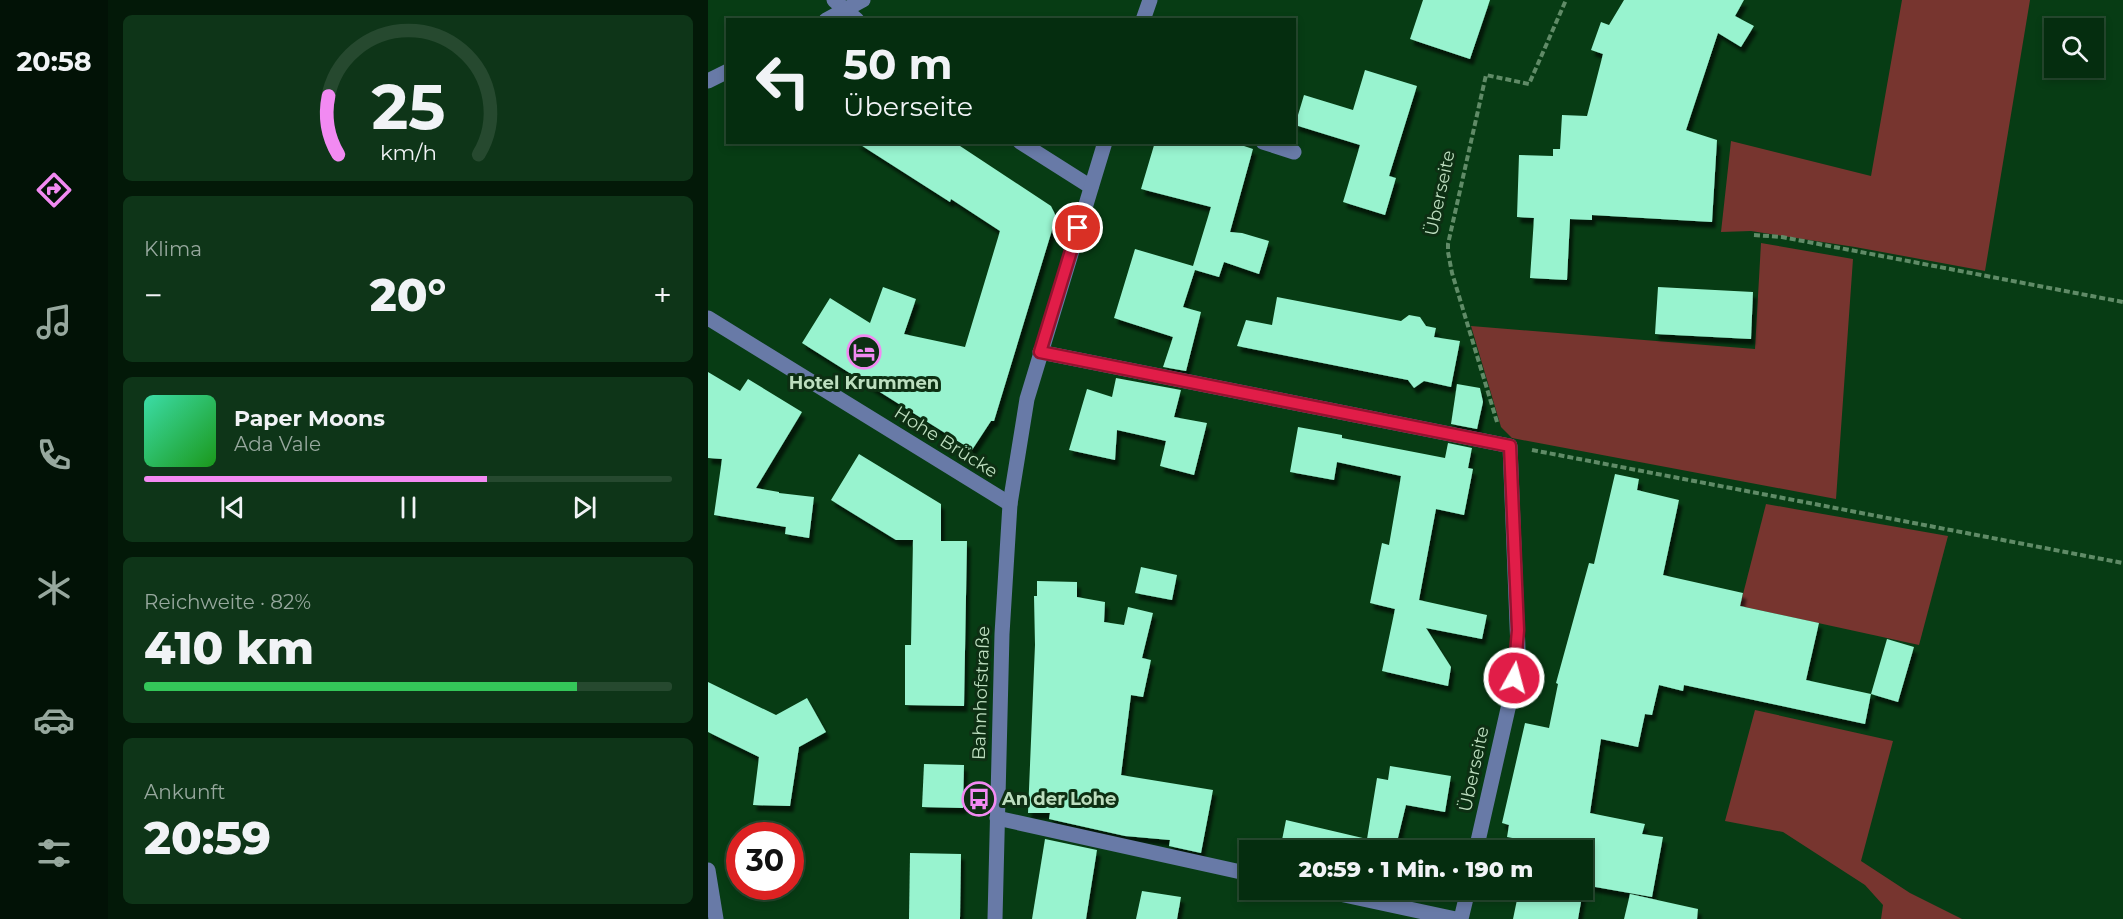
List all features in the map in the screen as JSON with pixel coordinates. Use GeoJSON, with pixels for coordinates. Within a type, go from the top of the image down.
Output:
{"type":"FeatureCollection","features":[{"type":"Feature","properties":{"kind":"street"},"geometry":{"type":"LineString","coordinates":[[830,18],[862,0]]}},
{"type":"Feature","properties":{"kind":"street"},"geometry":{"type":"LineString","coordinates":[[1144,18],[1150,0]]}},
{"type":"Feature","properties":{"kind":"street"},"geometry":{"type":"LineString","coordinates":[[708,81],[726,72]]}},
{"type":"Feature","properties":{"kind":"street"},"geometry":{"type":"LineString","coordinates":[[1023,144],[1091,187]]}},
{"type":"Feature","properties":{"kind":"street","name":"Bahnhofstraße"},"geometry":{"type":"LineString","coordinates":[[995,919],[1002,634],[1010,504],[1028,399],[1040,352],[1103,144]]}},
{"type":"Feature","properties":{"kind":"street"},"geometry":{"type":"LineString","coordinates":[[1269,144],[1294,152]]}},
{"type":"Feature","properties":{"kind":"street","name":"Hohe Brücke"},"geometry":{"type":"LineString","coordinates":[[708,318],[1010,504]]}},
{"type":"Feature","properties":{"kind":"street"},"geometry":{"type":"LineString","coordinates":[[1040,352],[1510,446]]}},
{"type":"Feature","properties":{"kind":"street","name":"Überseite"},"geometry":{"type":"LineString","coordinates":[[1478,840],[1513,685],[1518,649],[1510,446]]}},
{"type":"Feature","properties":{"kind":"street"},"geometry":{"type":"LineString","coordinates":[[997,818],[1239,872]]}},
{"type":"Feature","properties":{"kind":"street"},"geometry":{"type":"LineString","coordinates":[[708,870],[716,919]]}},
{"type":"Feature","properties":{"kind":"street"},"geometry":{"type":"LineString","coordinates":[[1368,900],[1456,919]]}},
{"type":"Feature","properties":{"kind":"street"},"geometry":{"type":"LineString","coordinates":[[1461,919],[1466,900]]}},
{"type":"Feature","properties":{"kind":"path","name":"Überseite"},"geometry":{"type":"LineString","coordinates":[[1510,446],[1501,433],[1452,273],[1448,244],[1485,75],[1529,84],[1566,0]]}},
{"type":"Feature","properties":{"kind":"path"},"geometry":{"type":"LineString","coordinates":[[1754,235],[1782,237],[2123,302]]}},
{"type":"Feature","properties":{"kind":"path"},"geometry":{"type":"LineString","coordinates":[[1510,446],[2123,563]]}},
{"type":"Feature","properties":{"kind":"shaded area"},"geometry":{"type":"Polygon","coordinates":[[[1902,0],[2030,0],[1985,271],[1751,231],[1721,232],[1731,141],[1871,176],[1902,0]]]}},
{"type":"Feature","properties":{"kind":"shaded area"},"geometry":{"type":"Polygon","coordinates":[[[1761,243],[1853,259],[1836,499],[1512,438],[1501,427],[1471,326],[1755,349],[1761,243]]]}},
{"type":"Feature","properties":{"kind":"shaded area"},"geometry":{"type":"Polygon","coordinates":[[[1766,504],[1948,536],[1919,645],[1740,606],[1766,504]]]}},
{"type":"Feature","properties":{"kind":"shaded area"},"geometry":{"type":"Polygon","coordinates":[[[1755,710],[1893,741],[1861,861],[1910,893],[1962,919],[1881,919],[1883,905],[1865,885],[1783,832],[1725,821],[1755,710]]]}},
{"type":"Feature","properties":{"kind":"building"},"geometry":{"type":"Polygon","coordinates":[[[1423,0],[1490,0],[1470,59],[1410,39],[1423,0]]]}},
{"type":"Feature","properties":{"kind":"building"},"geometry":{"type":"Polygon","coordinates":[[[1624,0],[1744,0],[1735,16],[1754,26],[1741,47],[1718,33],[1686,130],[1717,140],[1712,222],[1592,215],[1592,220],[1570,219],[1567,280],[1530,278],[1534,218],[1517,217],[1519,155],[1553,156],[1553,149],[1560,149],[1562,115],[1587,116],[1603,54],[1591,50],[1601,22],[1609,25],[1624,0]]]}},
{"type":"Feature","properties":{"kind":"building"},"geometry":{"type":"Polygon","coordinates":[[[1365,70],[1417,86],[1389,176],[1396,178],[1385,215],[1343,202],[1360,145],[1296,125],[1304,95],[1353,110],[1365,70]]]}},
{"type":"Feature","properties":{"kind":"building"},"geometry":{"type":"Polygon","coordinates":[[[859,144],[957,144],[1051,206],[1056,217],[994,421],[991,421],[972,450],[802,343],[830,298],[870,323],[883,287],[916,299],[904,334],[965,347],[1000,231],[951,199],[950,202],[859,144]]]}},
{"type":"Feature","properties":{"kind":"building"},"geometry":{"type":"Polygon","coordinates":[[[1154,144],[1238,144],[1253,149],[1230,232],[1269,241],[1259,274],[1224,262],[1219,277],[1195,270],[1183,307],[1201,312],[1186,371],[1163,367],[1173,337],[1114,318],[1135,249],[1193,266],[1211,207],[1141,189],[1154,144]]]}},
{"type":"Feature","properties":{"kind":"building"},"geometry":{"type":"Polygon","coordinates":[[[1658,287],[1753,292],[1751,339],[1655,334],[1658,287]]]}},
{"type":"Feature","properties":{"kind":"building"},"geometry":{"type":"Polygon","coordinates":[[[1277,297],[1401,321],[1409,315],[1420,317],[1426,326],[1436,328],[1434,337],[1460,341],[1451,387],[1424,381],[1414,388],[1408,380],[1237,346],[1246,320],[1272,325],[1277,297]]]}},
{"type":"Feature","properties":{"kind":"building"},"geometry":{"type":"Polygon","coordinates":[[[708,372],[740,391],[748,379],[802,412],[756,488],[814,497],[809,538],[785,534],[786,527],[714,515],[722,459],[708,458],[708,372]]]}},
{"type":"Feature","properties":{"kind":"building"},"geometry":{"type":"Polygon","coordinates":[[[1116,378],[1181,390],[1174,417],[1207,423],[1194,475],[1160,466],[1166,441],[1117,430],[1115,460],[1069,450],[1087,389],[1112,397],[1116,378]]]}},
{"type":"Feature","properties":{"kind":"building"},"geometry":{"type":"Polygon","coordinates":[[[1457,384],[1480,388],[1483,402],[1477,429],[1451,424],[1457,384]]]}},
{"type":"Feature","properties":{"kind":"building"},"geometry":{"type":"Polygon","coordinates":[[[1298,427],[1445,458],[1448,443],[1472,448],[1468,468],[1473,469],[1464,515],[1436,509],[1419,600],[1487,615],[1482,639],[1426,628],[1451,667],[1448,686],[1382,671],[1395,609],[1370,603],[1382,543],[1389,545],[1401,476],[1337,462],[1334,480],[1290,472],[1298,427]]]}},
{"type":"Feature","properties":{"kind":"building"},"geometry":{"type":"Polygon","coordinates":[[[859,454],[941,504],[941,541],[967,541],[964,706],[905,705],[905,645],[911,645],[913,540],[896,540],[831,500],[859,454]]]}},
{"type":"Feature","properties":{"kind":"building"},"geometry":{"type":"Polygon","coordinates":[[[1615,474],[1639,479],[1637,490],[1679,500],[1663,575],[1743,593],[1740,606],[1819,623],[1806,680],[1871,694],[1865,724],[1684,685],[1683,691],[1659,685],[1652,715],[1645,714],[1638,747],[1601,739],[1590,813],[1645,824],[1642,834],[1663,837],[1652,897],[1593,887],[1593,840],[1523,840],[1507,837],[1509,825],[1502,823],[1525,723],[1549,728],[1558,684],[1556,683],[1589,563],[1594,564],[1615,474]]]}},
{"type":"Feature","properties":{"kind":"building"},"geometry":{"type":"Polygon","coordinates":[[[1141,567],[1177,575],[1172,600],[1135,593],[1141,567]]]}},
{"type":"Feature","properties":{"kind":"building"},"geometry":{"type":"Polygon","coordinates":[[[1037,581],[1077,582],[1077,597],[1105,602],[1104,622],[1124,625],[1128,607],[1153,613],[1142,658],[1151,660],[1143,697],[1131,695],[1121,775],[1213,790],[1201,853],[1169,846],[1170,840],[1125,836],[1049,819],[1050,813],[1028,813],[1035,645],[1034,596],[1037,596],[1037,581]]]}},
{"type":"Feature","properties":{"kind":"building"},"geometry":{"type":"Polygon","coordinates":[[[1887,639],[1914,647],[1898,702],[1871,694],[1887,639]]]}},
{"type":"Feature","properties":{"kind":"building"},"geometry":{"type":"Polygon","coordinates":[[[708,682],[776,715],[807,698],[826,732],[799,747],[790,806],[753,805],[759,757],[708,732],[708,682]]]}},
{"type":"Feature","properties":{"kind":"building"},"geometry":{"type":"Polygon","coordinates":[[[924,764],[964,765],[963,808],[922,807],[924,764]]]}},
{"type":"Feature","properties":{"kind":"building"},"geometry":{"type":"Polygon","coordinates":[[[1390,766],[1451,776],[1445,812],[1406,805],[1397,840],[1282,840],[1286,820],[1367,839],[1377,778],[1388,780],[1390,766]]]}},
{"type":"Feature","properties":{"kind":"building"},"geometry":{"type":"Polygon","coordinates":[[[1045,839],[1097,850],[1086,919],[1032,919],[1045,839]]]}},
{"type":"Feature","properties":{"kind":"building"},"geometry":{"type":"Polygon","coordinates":[[[910,853],[961,854],[960,919],[909,919],[910,853]]]}},
{"type":"Feature","properties":{"kind":"building"},"geometry":{"type":"Polygon","coordinates":[[[1142,891],[1181,897],[1177,919],[1136,919],[1142,891]]]}},
{"type":"Feature","properties":{"kind":"building"},"geometry":{"type":"Polygon","coordinates":[[[1630,894],[1698,909],[1697,919],[1624,919],[1630,894]]]}},
{"type":"Feature","properties":{"kind":"building"},"geometry":{"type":"Polygon","coordinates":[[[1517,900],[1581,900],[1578,919],[1513,919],[1517,900]]]}},
{"type":"Feature","properties":{"kind":"place","name":"Hotel Krummen"},"geometry":{"type":"Point","coordinates":[864,352]}},
{"type":"Feature","properties":{"kind":"place","name":"An der Lohe"},"geometry":{"type":"Point","coordinates":[979,799]}},
{"type":"Feature","properties":{"kind":"route"},"geometry":{"type":"LineString","coordinates":[[1078,228],[1040,352],[1510,446],[1518,630],[1514,678]]}}]}
